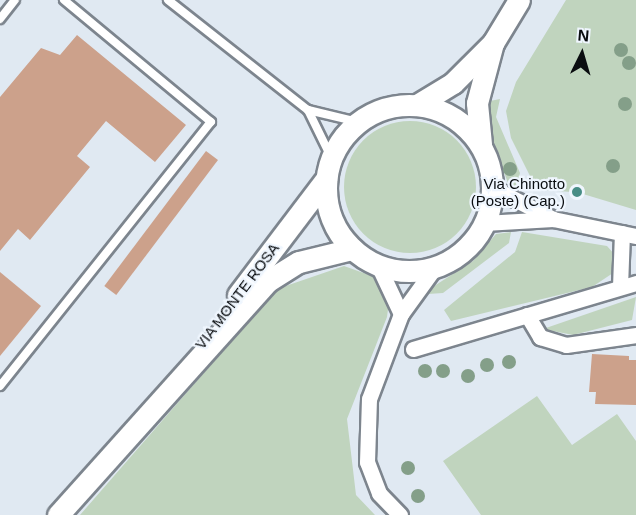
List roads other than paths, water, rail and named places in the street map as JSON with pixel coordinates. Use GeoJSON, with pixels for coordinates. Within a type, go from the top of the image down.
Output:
{"type":"FeatureCollection","features":[{"type":"Feature","properties":{"kind":"main road"},"geometry":{"type":"LineString","coordinates":[[417,105],[453,83],[493,43],[519,0]]}},
{"type":"Feature","properties":{"kind":"main road"},"geometry":{"type":"LineString","coordinates":[[481,144],[453,117],[417,105],[386,108],[358,122],[332,157],[326,179],[330,213],[352,249],[378,266],[397,271],[435,267],[460,255],[484,223],[493,188],[481,144],[477,103],[493,43]]}},
{"type":"Feature","properties":{"kind":"main road","name":"VIA MONTE ROSA"},"geometry":{"type":"LineString","coordinates":[[150,413],[326,179]]}},
{"type":"Feature","properties":{"kind":"main road","name":"VIA MONTE ROSA"},"geometry":{"type":"LineString","coordinates":[[58,515],[268,281],[299,262],[352,249]]}},
{"type":"Feature","properties":{"kind":"street"},"geometry":{"type":"LineString","coordinates":[[493,188],[553,219]]}},
{"type":"Feature","properties":{"kind":"street"},"geometry":{"type":"LineString","coordinates":[[484,223],[553,219],[629,234],[620,287]]}},
{"type":"Feature","properties":{"kind":"street"},"geometry":{"type":"LineString","coordinates":[[378,266],[401,314]]}},
{"type":"Feature","properties":{"kind":"street"},"geometry":{"type":"LineString","coordinates":[[400,515],[379,493],[367,462],[365,432],[369,399],[401,314],[435,267]]}},
{"type":"Feature","properties":{"kind":"street"},"geometry":{"type":"LineString","coordinates":[[413,349],[636,283]]}},
{"type":"Feature","properties":{"kind":"street"},"geometry":{"type":"LineString","coordinates":[[527,315],[540,337],[566,345],[636,335]]}},
{"type":"Feature","properties":{"kind":"lane"},"geometry":{"type":"LineString","coordinates":[[0,19],[15,0]]}},
{"type":"Feature","properties":{"kind":"lane"},"geometry":{"type":"LineString","coordinates":[[0,386],[211,122],[63,0]]}},
{"type":"Feature","properties":{"kind":"lane"},"geometry":{"type":"LineString","coordinates":[[168,0],[308,110],[358,122]]}},
{"type":"Feature","properties":{"kind":"lane"},"geometry":{"type":"LineString","coordinates":[[308,110],[332,157]]}},
{"type":"Feature","properties":{"kind":"place","name":"Via Chinotto (Poste) (Cap.)"},"geometry":{"type":"Point","coordinates":[577,192]}}]}
